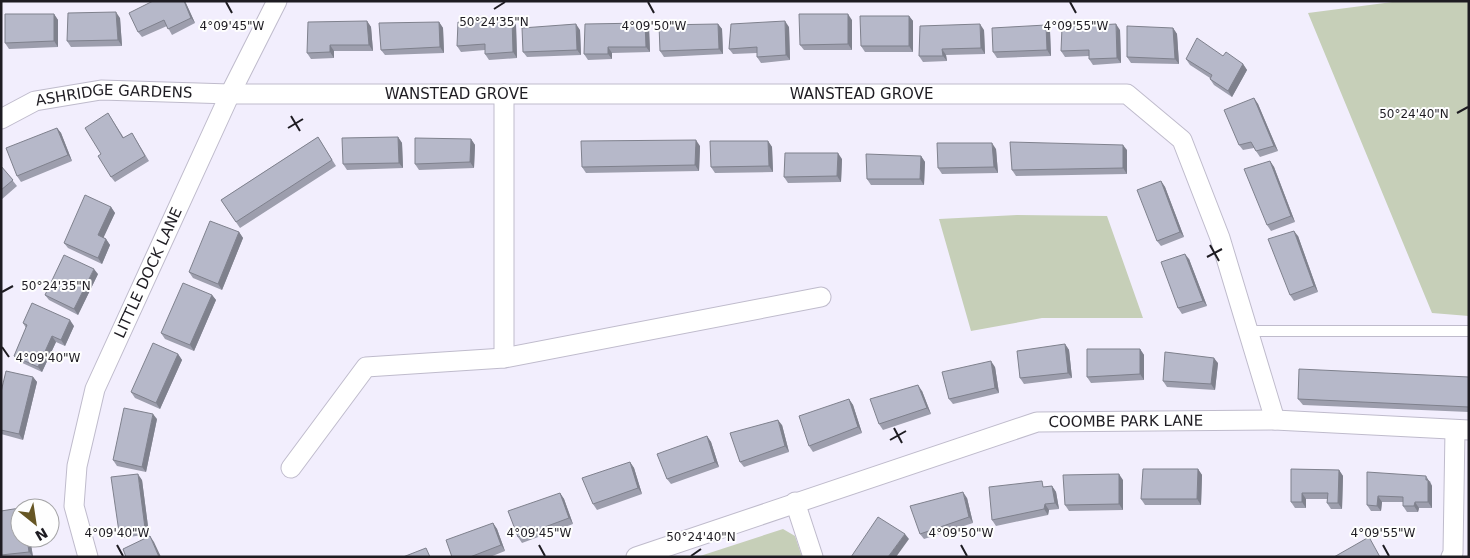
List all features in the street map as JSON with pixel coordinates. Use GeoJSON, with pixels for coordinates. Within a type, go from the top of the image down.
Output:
{"type":"FeatureCollection","features":[{"type":"Feature","properties":{"kind":"street","name":"LITTLE DOCK LANE"},"geometry":{"type":"LineString","coordinates":[[88,557],[74,506],[77,466],[95,389],[230,94],[277,1]]}},
{"type":"Feature","properties":{"kind":"street","name":"ASHRIDGE GARDENS"},"geometry":{"type":"LineString","coordinates":[[1,119],[35,101],[101,90],[230,94]]}},
{"type":"Feature","properties":{"kind":"street","name":"WANSTEAD GROVE"},"geometry":{"type":"LineString","coordinates":[[230,94],[1126,94],[1182,140],[1220,238],[1275,420]]}},
{"type":"Feature","properties":{"kind":"street"},"geometry":{"type":"LineString","coordinates":[[504,94],[504,358]]}},
{"type":"Feature","properties":{"kind":"street"},"geometry":{"type":"LineString","coordinates":[[291,468],[366,367],[504,358],[821,297]]}},
{"type":"Feature","properties":{"kind":"street","name":"COOMBE PARK LANE"},"geometry":{"type":"LineString","coordinates":[[636,557],[1036,422],[1275,420],[1462,430]]}},
{"type":"Feature","properties":{"kind":"street"},"geometry":{"type":"LineString","coordinates":[[1451,557],[1454,552],[1462,430]]}},
{"type":"Feature","properties":{"kind":"street"},"geometry":{"type":"LineString","coordinates":[[795,502],[813,557]]}},
{"type":"Feature","properties":{"kind":"lane"},"geometry":{"type":"LineString","coordinates":[[1249,331],[1469,331]]}},
{"type":"Feature","properties":{"kind":"green space"},"geometry":{"type":"Polygon","coordinates":[[[1400,1],[1469,1],[1469,316],[1432,313],[1308,13],[1400,1]]]}},
{"type":"Feature","properties":{"kind":"green space"},"geometry":{"type":"Polygon","coordinates":[[[1017,215],[1107,216],[1143,318],[1042,318],[971,331],[939,219],[1017,215]]]}},
{"type":"Feature","properties":{"kind":"green space"},"geometry":{"type":"Polygon","coordinates":[[[783,529],[795,536],[802,557],[697,557],[783,529]]]}},
{"type":"Feature","properties":{"kind":"building"},"geometry":{"type":"Polygon","coordinates":[[[153,1],[184,1],[191,18],[168,29],[164,20],[138,32],[129,13],[153,1]]]}},
{"type":"Feature","properties":{"kind":"building"},"geometry":{"type":"Polygon","coordinates":[[[116,12],[118,40],[67,41],[68,13],[116,12]]]}},
{"type":"Feature","properties":{"kind":"building"},"geometry":{"type":"Polygon","coordinates":[[[5,14],[54,14],[54,41],[5,43],[5,14]]]}},
{"type":"Feature","properties":{"kind":"building"},"geometry":{"type":"Polygon","coordinates":[[[799,14],[848,14],[848,44],[800,45],[799,14]]]}},
{"type":"Feature","properties":{"kind":"building"},"geometry":{"type":"Polygon","coordinates":[[[860,16],[909,16],[909,46],[861,46],[860,16]]]}},
{"type":"Feature","properties":{"kind":"building"},"geometry":{"type":"Polygon","coordinates":[[[512,19],[513,52],[485,54],[485,44],[457,46],[458,22],[512,19]]]}},
{"type":"Feature","properties":{"kind":"building"},"geometry":{"type":"Polygon","coordinates":[[[367,21],[369,45],[330,45],[330,52],[307,53],[308,22],[367,21]]]}},
{"type":"Feature","properties":{"kind":"building"},"geometry":{"type":"Polygon","coordinates":[[[785,21],[786,55],[757,57],[757,47],[729,49],[731,24],[785,21]]]}},
{"type":"Feature","properties":{"kind":"building"},"geometry":{"type":"Polygon","coordinates":[[[439,22],[440,47],[381,50],[379,23],[439,22]]]}},
{"type":"Feature","properties":{"kind":"building"},"geometry":{"type":"Polygon","coordinates":[[[645,23],[646,47],[608,47],[608,54],[584,54],[585,24],[645,23]]]}},
{"type":"Feature","properties":{"kind":"building"},"geometry":{"type":"Polygon","coordinates":[[[576,24],[577,50],[523,52],[522,28],[576,24]]]}},
{"type":"Feature","properties":{"kind":"building"},"geometry":{"type":"Polygon","coordinates":[[[718,24],[719,49],[660,51],[659,25],[718,24]]]}},
{"type":"Feature","properties":{"kind":"building"},"geometry":{"type":"Polygon","coordinates":[[[980,24],[981,48],[942,49],[943,56],[919,56],[920,26],[980,24]]]}},
{"type":"Feature","properties":{"kind":"building"},"geometry":{"type":"Polygon","coordinates":[[[1116,24],[1117,58],[1089,59],[1089,50],[1061,51],[1062,27],[1116,24]]]}},
{"type":"Feature","properties":{"kind":"building"},"geometry":{"type":"Polygon","coordinates":[[[1046,25],[1047,50],[993,52],[992,28],[1046,25]]]}},
{"type":"Feature","properties":{"kind":"building"},"geometry":{"type":"Polygon","coordinates":[[[1127,26],[1173,28],[1175,59],[1127,57],[1127,26]]]}},
{"type":"Feature","properties":{"kind":"building"},"geometry":{"type":"Polygon","coordinates":[[[1197,38],[1223,56],[1226,52],[1243,64],[1228,91],[1210,79],[1212,75],[1186,59],[1197,38]]]}},
{"type":"Feature","properties":{"kind":"building"},"geometry":{"type":"Polygon","coordinates":[[[1254,98],[1274,146],[1256,151],[1251,142],[1239,145],[1224,110],[1254,98]]]}},
{"type":"Feature","properties":{"kind":"building"},"geometry":{"type":"Polygon","coordinates":[[[108,113],[123,138],[132,133],[145,156],[111,177],[98,156],[101,154],[85,128],[108,113]]]}},
{"type":"Feature","properties":{"kind":"building"},"geometry":{"type":"Polygon","coordinates":[[[57,128],[68,155],[17,176],[6,148],[57,128]]]}},
{"type":"Feature","properties":{"kind":"building"},"geometry":{"type":"Polygon","coordinates":[[[318,137],[332,160],[236,222],[221,200],[318,137]]]}},
{"type":"Feature","properties":{"kind":"building"},"geometry":{"type":"Polygon","coordinates":[[[398,137],[399,163],[343,164],[342,138],[398,137]]]}},
{"type":"Feature","properties":{"kind":"building"},"geometry":{"type":"Polygon","coordinates":[[[415,138],[471,139],[470,162],[415,164],[415,138]]]}},
{"type":"Feature","properties":{"kind":"building"},"geometry":{"type":"Polygon","coordinates":[[[696,140],[695,165],[582,167],[581,141],[696,140]]]}},
{"type":"Feature","properties":{"kind":"building"},"geometry":{"type":"Polygon","coordinates":[[[710,141],[768,141],[769,166],[711,167],[710,141]]]}},
{"type":"Feature","properties":{"kind":"building"},"geometry":{"type":"Polygon","coordinates":[[[1010,142],[1123,145],[1123,168],[1012,170],[1010,142]]]}},
{"type":"Feature","properties":{"kind":"building"},"geometry":{"type":"Polygon","coordinates":[[[937,143],[992,143],[994,167],[938,168],[937,143]]]}},
{"type":"Feature","properties":{"kind":"building"},"geometry":{"type":"Polygon","coordinates":[[[785,153],[838,153],[837,176],[784,177],[785,153]]]}},
{"type":"Feature","properties":{"kind":"building"},"geometry":{"type":"Polygon","coordinates":[[[866,154],[921,156],[920,179],[867,179],[866,154]]]}},
{"type":"Feature","properties":{"kind":"building"},"geometry":{"type":"Polygon","coordinates":[[[1270,161],[1291,216],[1267,225],[1244,169],[1270,161]]]}},
{"type":"Feature","properties":{"kind":"building"},"geometry":{"type":"Polygon","coordinates":[[[1,166],[13,180],[1,190],[1,166]]]}},
{"type":"Feature","properties":{"kind":"building"},"geometry":{"type":"Polygon","coordinates":[[[1161,181],[1180,232],[1157,241],[1137,190],[1161,181]]]}},
{"type":"Feature","properties":{"kind":"building"},"geometry":{"type":"Polygon","coordinates":[[[85,195],[111,207],[98,235],[106,239],[98,258],[64,243],[85,195]]]}},
{"type":"Feature","properties":{"kind":"building"},"geometry":{"type":"Polygon","coordinates":[[[210,221],[239,232],[218,284],[189,272],[210,221]]]}},
{"type":"Feature","properties":{"kind":"building"},"geometry":{"type":"Polygon","coordinates":[[[1294,231],[1314,286],[1290,295],[1268,239],[1294,231]]]}},
{"type":"Feature","properties":{"kind":"building"},"geometry":{"type":"Polygon","coordinates":[[[1185,254],[1203,301],[1178,308],[1161,262],[1185,254]]]}},
{"type":"Feature","properties":{"kind":"building"},"geometry":{"type":"Polygon","coordinates":[[[64,255],[94,269],[74,309],[45,295],[64,255]]]}},
{"type":"Feature","properties":{"kind":"building"},"geometry":{"type":"Polygon","coordinates":[[[183,283],[212,295],[190,345],[161,333],[183,283]]]}},
{"type":"Feature","properties":{"kind":"building"},"geometry":{"type":"Polygon","coordinates":[[[32,303],[70,320],[61,340],[52,336],[38,367],[14,356],[27,325],[23,323],[32,303]]]}},
{"type":"Feature","properties":{"kind":"building"},"geometry":{"type":"Polygon","coordinates":[[[153,343],[178,354],[156,403],[131,392],[153,343]]]}},
{"type":"Feature","properties":{"kind":"building"},"geometry":{"type":"Polygon","coordinates":[[[1065,344],[1068,373],[1020,378],[1017,351],[1065,344]]]}},
{"type":"Feature","properties":{"kind":"building"},"geometry":{"type":"Polygon","coordinates":[[[1087,349],[1140,349],[1140,374],[1087,377],[1087,349]]]}},
{"type":"Feature","properties":{"kind":"building"},"geometry":{"type":"Polygon","coordinates":[[[1165,352],[1214,358],[1211,384],[1163,381],[1165,352]]]}},
{"type":"Feature","properties":{"kind":"building"},"geometry":{"type":"Polygon","coordinates":[[[991,361],[995,388],[949,399],[942,372],[991,361]]]}},
{"type":"Feature","properties":{"kind":"building"},"geometry":{"type":"Polygon","coordinates":[[[1299,369],[1469,377],[1469,407],[1298,399],[1299,369]]]}},
{"type":"Feature","properties":{"kind":"building"},"geometry":{"type":"Polygon","coordinates":[[[6,371],[33,377],[19,434],[1,430],[1,392],[6,371]]]}},
{"type":"Feature","properties":{"kind":"building"},"geometry":{"type":"Polygon","coordinates":[[[918,385],[927,408],[879,424],[870,399],[918,385]]]}},
{"type":"Feature","properties":{"kind":"building"},"geometry":{"type":"Polygon","coordinates":[[[849,399],[858,427],[809,446],[799,416],[849,399]]]}},
{"type":"Feature","properties":{"kind":"building"},"geometry":{"type":"Polygon","coordinates":[[[124,408],[153,414],[142,467],[113,460],[124,408]]]}},
{"type":"Feature","properties":{"kind":"building"},"geometry":{"type":"Polygon","coordinates":[[[778,420],[785,446],[740,462],[730,433],[778,420]]]}},
{"type":"Feature","properties":{"kind":"building"},"geometry":{"type":"Polygon","coordinates":[[[707,436],[715,462],[667,479],[657,454],[707,436]]]}},
{"type":"Feature","properties":{"kind":"building"},"geometry":{"type":"Polygon","coordinates":[[[630,462],[638,488],[593,504],[582,478],[630,462]]]}},
{"type":"Feature","properties":{"kind":"building"},"geometry":{"type":"Polygon","coordinates":[[[1143,469],[1198,469],[1197,499],[1141,499],[1143,469]]]}},
{"type":"Feature","properties":{"kind":"building"},"geometry":{"type":"Polygon","coordinates":[[[1291,469],[1339,470],[1338,503],[1327,503],[1328,493],[1302,493],[1302,502],[1291,502],[1291,469]]]}},
{"type":"Feature","properties":{"kind":"building"},"geometry":{"type":"Polygon","coordinates":[[[1367,472],[1426,476],[1426,480],[1428,480],[1428,502],[1415,502],[1414,506],[1403,506],[1403,497],[1378,496],[1377,506],[1367,505],[1367,472]]]}},
{"type":"Feature","properties":{"kind":"building"},"geometry":{"type":"Polygon","coordinates":[[[138,474],[145,528],[119,532],[111,477],[138,474]]]}},
{"type":"Feature","properties":{"kind":"building"},"geometry":{"type":"Polygon","coordinates":[[[1119,474],[1119,504],[1065,505],[1063,475],[1119,474]]]}},
{"type":"Feature","properties":{"kind":"building"},"geometry":{"type":"Polygon","coordinates":[[[1042,481],[1043,487],[1052,486],[1055,503],[1045,504],[1044,509],[992,520],[989,487],[1042,481]]]}},
{"type":"Feature","properties":{"kind":"building"},"geometry":{"type":"Polygon","coordinates":[[[963,492],[969,517],[920,534],[910,506],[963,492]]]}},
{"type":"Feature","properties":{"kind":"building"},"geometry":{"type":"Polygon","coordinates":[[[560,493],[569,518],[518,537],[508,511],[560,493]]]}},
{"type":"Feature","properties":{"kind":"building"},"geometry":{"type":"Polygon","coordinates":[[[10,510],[10,548],[28,548],[29,552],[1,555],[1,511],[10,510]]]}},
{"type":"Feature","properties":{"kind":"building"},"geometry":{"type":"Polygon","coordinates":[[[878,517],[905,534],[888,557],[851,557],[878,517]]]}},
{"type":"Feature","properties":{"kind":"building"},"geometry":{"type":"Polygon","coordinates":[[[493,523],[501,545],[470,557],[452,557],[446,540],[493,523]]]}},
{"type":"Feature","properties":{"kind":"building"},"geometry":{"type":"Polygon","coordinates":[[[150,536],[159,557],[126,557],[123,549],[150,536]]]}},
{"type":"Feature","properties":{"kind":"building"},"geometry":{"type":"Polygon","coordinates":[[[1369,537],[1380,557],[1334,557],[1369,537]]]}},
{"type":"Feature","properties":{"kind":"building"},"geometry":{"type":"Polygon","coordinates":[[[426,548],[430,557],[403,557],[426,548]]]}}]}
